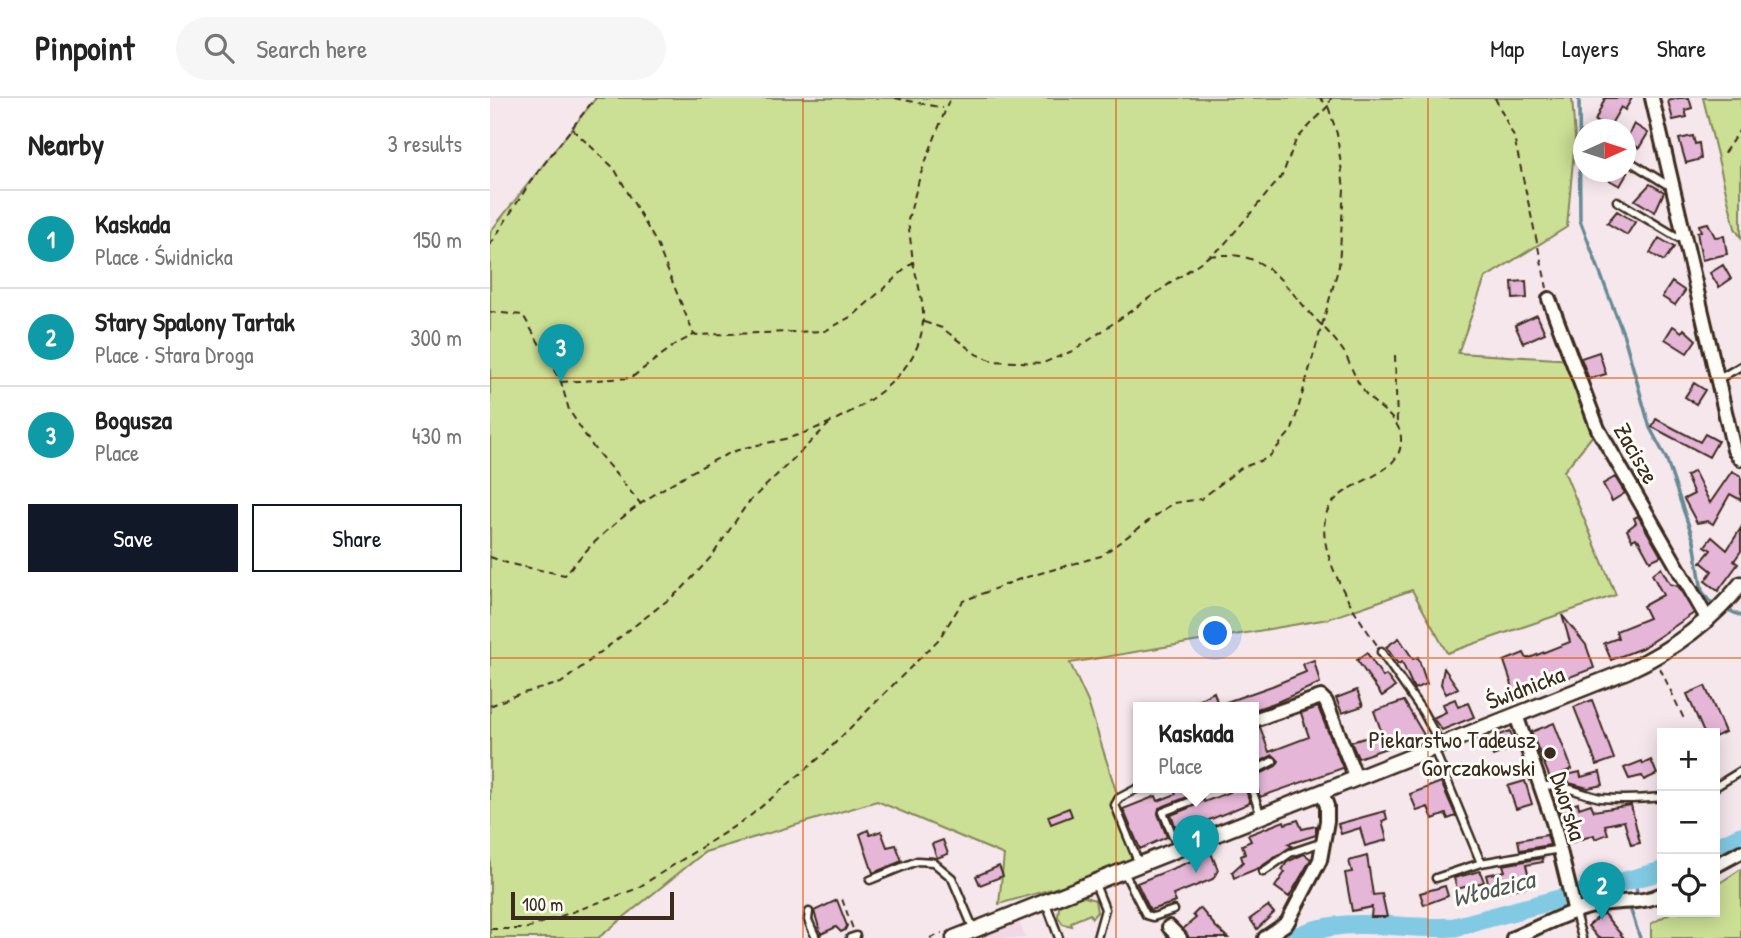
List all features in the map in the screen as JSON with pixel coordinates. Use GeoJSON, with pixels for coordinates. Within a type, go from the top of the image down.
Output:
{"type":"FeatureCollection","features":[{"type":"Feature","properties":{"kind":"street"},"geometry":{"type":"LineString","coordinates":[[1652,98],[1734,450],[1741,458]]}},
{"type":"Feature","properties":{"kind":"street","name":"Zacisze"},"geometry":{"type":"LineString","coordinates":[[1549,299],[1598,429],[1717,611]]}},
{"type":"Feature","properties":{"kind":"street","name":"Świdnicka"},"geometry":{"type":"LineString","coordinates":[[954,938],[1655,658],[1717,611],[1741,584]]}},
{"type":"Feature","properties":{"kind":"street"},"geometry":{"type":"LineString","coordinates":[[1259,718],[1321,697],[1326,702],[1356,778]]}},
{"type":"Feature","properties":{"kind":"street","name":"Dworska"},"geometry":{"type":"LineString","coordinates":[[1516,715],[1542,787],[1574,909]]}},
{"type":"Feature","properties":{"kind":"street"},"geometry":{"type":"LineString","coordinates":[[1265,938],[1287,923],[1320,860],[1327,806],[1322,792]]}},
{"type":"Feature","properties":{"kind":"street"},"geometry":{"type":"LineString","coordinates":[[1720,863],[1741,852]]}},
{"type":"Feature","properties":{"kind":"street"},"geometry":{"type":"LineString","coordinates":[[1513,938],[1574,909],[1641,902],[1657,896]]}},
{"type":"Feature","properties":{"kind":"street"},"geometry":{"type":"LineString","coordinates":[[1169,927],[1180,938]]}},
{"type":"Feature","properties":{"kind":"lane"},"geometry":{"type":"LineString","coordinates":[[1636,165],[1665,184],[1673,182]]}},
{"type":"Feature","properties":{"kind":"lane"},"geometry":{"type":"LineString","coordinates":[[1617,201],[1677,237],[1685,236]]}},
{"type":"Feature","properties":{"kind":"lane"},"geometry":{"type":"LineString","coordinates":[[1717,380],[1741,366]]}},
{"type":"Feature","properties":{"kind":"lane"},"geometry":{"type":"LineString","coordinates":[[1381,652],[1423,712],[1481,863]]}},
{"type":"Feature","properties":{"kind":"lane"},"geometry":{"type":"LineString","coordinates":[[1259,768],[1273,761]]}},
{"type":"Feature","properties":{"kind":"lane"},"geometry":{"type":"LineString","coordinates":[[1720,784],[1741,771]]}},
{"type":"Feature","properties":{"kind":"lane"},"geometry":{"type":"LineString","coordinates":[[1542,787],[1552,783],[1580,794],[1630,800],[1657,797]]}},
{"type":"Feature","properties":{"kind":"lane"},"geometry":{"type":"LineString","coordinates":[[1133,791],[1119,798],[1115,806],[1139,864]]}},
{"type":"Feature","properties":{"kind":"lane"},"geometry":{"type":"LineString","coordinates":[[1253,793],[1261,816]]}},
{"type":"Feature","properties":{"kind":"lane"},"geometry":{"type":"LineString","coordinates":[[1178,848],[1163,812],[1196,799]]}},
{"type":"Feature","properties":{"kind":"lane"},"geometry":{"type":"LineString","coordinates":[[1263,872],[1290,853],[1323,842]]}},
{"type":"Feature","properties":{"kind":"lane"},"geometry":{"type":"LineString","coordinates":[[1436,878],[1481,863],[1560,849]]}},
{"type":"Feature","properties":{"kind":"lane"},"geometry":{"type":"LineString","coordinates":[[870,880],[917,861],[933,862],[951,878],[975,930]]}},
{"type":"Feature","properties":{"kind":"lane"},"geometry":{"type":"LineString","coordinates":[[1123,870],[1146,915],[1153,918],[1174,910]]}},
{"type":"Feature","properties":{"kind":"lane"},"geometry":{"type":"LineString","coordinates":[[1094,881],[1105,909],[1097,938]]}},
{"type":"Feature","properties":{"kind":"lane"},"geometry":{"type":"LineString","coordinates":[[1045,901],[1059,938]]}},
{"type":"Feature","properties":{"kind":"lane"},"geometry":{"type":"LineString","coordinates":[[1574,909],[1582,938]]}},
{"type":"Feature","properties":{"kind":"lane"},"geometry":{"type":"LineString","coordinates":[[810,912],[808,920],[816,938]]}},
{"type":"Feature","properties":{"kind":"path"},"geometry":{"type":"LineString","coordinates":[[490,245],[531,181],[595,98]]}},
{"type":"Feature","properties":{"kind":"path"},"geometry":{"type":"LineString","coordinates":[[895,98],[910,103],[934,103],[944,108]]}},
{"type":"Feature","properties":{"kind":"path"},"geometry":{"type":"LineString","coordinates":[[490,557],[510,564],[565,575],[581,554],[640,503],[732,452],[830,423],[870,401],[916,351],[923,321],[908,220],[944,108],[950,98]]}},
{"type":"Feature","properties":{"kind":"path"},"geometry":{"type":"LineString","coordinates":[[490,929],[525,929],[636,889],[750,817],[824,754],[939,639],[963,601],[1020,579],[1101,556],[1172,503],[1201,499],[1241,468],[1268,458],[1292,430],[1339,266],[1344,189],[1337,134],[1328,106],[1320,98]]}},
{"type":"Feature","properties":{"kind":"path"},"geometry":{"type":"LineString","coordinates":[[923,321],[942,328],[975,354],[993,361],[1011,364],[1043,363],[1075,350],[1222,247],[1282,176],[1297,140],[1328,106],[1331,98]]}},
{"type":"Feature","properties":{"kind":"path"},"geometry":{"type":"LineString","coordinates":[[1495,98],[1514,136],[1549,299]]}},
{"type":"Feature","properties":{"kind":"path"},"geometry":{"type":"LineString","coordinates":[[1724,153],[1741,128]]}},
{"type":"Feature","properties":{"kind":"path"},"geometry":{"type":"LineString","coordinates":[[572,129],[614,168],[657,244],[694,335]]}},
{"type":"Feature","properties":{"kind":"path"},"geometry":{"type":"LineString","coordinates":[[1210,256],[1228,254],[1250,257],[1295,292],[1343,352],[1364,392],[1398,425]]}},
{"type":"Feature","properties":{"kind":"path"},"geometry":{"type":"LineString","coordinates":[[561,382],[631,378],[676,344],[694,335],[825,331],[854,315],[913,262]]}},
{"type":"Feature","properties":{"kind":"path"},"geometry":{"type":"LineString","coordinates":[[490,312],[523,315],[561,382],[569,410],[593,447],[640,503]]}},
{"type":"Feature","properties":{"kind":"path"},"geometry":{"type":"LineString","coordinates":[[1381,652],[1356,616],[1329,558],[1324,533],[1326,513],[1336,497],[1394,460],[1402,441],[1398,425],[1395,355]]}},
{"type":"Feature","properties":{"kind":"path"},"geometry":{"type":"LineString","coordinates":[[490,706],[516,695],[561,683],[682,589],[712,556],[747,504],[830,423]]}},
{"type":"Feature","properties":{"kind":"path"},"geometry":{"type":"LineString","coordinates":[[1655,658],[1684,719]]}},
{"type":"Feature","properties":{"kind":"path"},"geometry":{"type":"LineString","coordinates":[[842,899],[854,936]]}},
{"type":"Feature","properties":{"kind":"shaded area"},"geometry":{"type":"Polygon","coordinates":[[[1018,919],[1026,938],[964,938],[1018,919]]]}},
{"type":"Feature","properties":{"kind":"green space"},"geometry":{"type":"Polygon","coordinates":[[[596,98],[1572,98],[1573,160],[1567,227],[1485,278],[1458,353],[1573,360],[1598,429],[1564,471],[1616,595],[1447,653],[1412,590],[1328,619],[1070,663],[1088,702],[1139,864],[999,904],[1004,855],[877,801],[705,852],[598,938],[490,938],[490,232],[596,98]]]}},
{"type":"Feature","properties":{"kind":"green space"},"geometry":{"type":"Polygon","coordinates":[[[1703,98],[1741,98],[1741,238],[1735,228],[1703,98]]]}},
{"type":"Feature","properties":{"kind":"green space"},"geometry":{"type":"Polygon","coordinates":[[[1741,869],[1741,938],[1651,938],[1651,924],[1663,917],[1720,917],[1720,883],[1741,869]]]}},
{"type":"Feature","properties":{"kind":"green space"},"geometry":{"type":"Polygon","coordinates":[[[1078,895],[1095,900],[1097,912],[1092,918],[1090,914],[1071,922],[1072,926],[1063,924],[1058,917],[1059,907],[1078,895]]]}},
{"type":"Feature","properties":{"kind":"building"},"geometry":{"type":"Polygon","coordinates":[[[1605,98],[1632,98],[1625,110],[1621,107],[1614,119],[1596,119],[1605,98]]]}},
{"type":"Feature","properties":{"kind":"building"},"geometry":{"type":"Polygon","coordinates":[[[1689,98],[1692,108],[1685,110],[1687,117],[1673,120],[1668,101],[1689,98]]]}},
{"type":"Feature","properties":{"kind":"building"},"geometry":{"type":"Polygon","coordinates":[[[1636,125],[1648,133],[1639,148],[1636,146],[1636,125]]]}},
{"type":"Feature","properties":{"kind":"building"},"geometry":{"type":"Polygon","coordinates":[[[1693,136],[1695,144],[1699,143],[1701,159],[1686,163],[1679,139],[1693,136]]]}},
{"type":"Feature","properties":{"kind":"building"},"geometry":{"type":"Polygon","coordinates":[[[1650,184],[1664,192],[1655,212],[1635,200],[1650,184]]]}},
{"type":"Feature","properties":{"kind":"building"},"geometry":{"type":"Polygon","coordinates":[[[1617,211],[1635,222],[1627,235],[1607,223],[1617,211]]]}},
{"type":"Feature","properties":{"kind":"building"},"geometry":{"type":"Polygon","coordinates":[[[1708,223],[1715,237],[1724,236],[1727,254],[1702,260],[1697,232],[1701,231],[1699,225],[1708,223]]]}},
{"type":"Feature","properties":{"kind":"building"},"geometry":{"type":"Polygon","coordinates":[[[1659,238],[1674,247],[1664,261],[1650,253],[1659,238]]]}},
{"type":"Feature","properties":{"kind":"building"},"geometry":{"type":"Polygon","coordinates":[[[1723,265],[1731,279],[1719,287],[1710,273],[1723,265]]]}},
{"type":"Feature","properties":{"kind":"building"},"geometry":{"type":"Polygon","coordinates":[[[1526,281],[1527,298],[1513,299],[1512,282],[1526,281]]]}},
{"type":"Feature","properties":{"kind":"building"},"geometry":{"type":"Polygon","coordinates":[[[1672,282],[1685,291],[1675,305],[1662,297],[1672,282]]]}},
{"type":"Feature","properties":{"kind":"building"},"geometry":{"type":"Polygon","coordinates":[[[1537,315],[1545,333],[1523,343],[1515,325],[1537,315]]]}},
{"type":"Feature","properties":{"kind":"building"},"geometry":{"type":"Polygon","coordinates":[[[1673,326],[1682,332],[1684,329],[1696,340],[1687,353],[1665,339],[1673,326]]]}},
{"type":"Feature","properties":{"kind":"building"},"geometry":{"type":"Polygon","coordinates":[[[1599,352],[1606,374],[1589,379],[1581,358],[1599,352]]]}},
{"type":"Feature","properties":{"kind":"building"},"geometry":{"type":"Polygon","coordinates":[[[1694,383],[1705,390],[1696,404],[1685,397],[1694,383]]]}},
{"type":"Feature","properties":{"kind":"building"},"geometry":{"type":"Polygon","coordinates":[[[1656,419],[1700,442],[1705,434],[1718,441],[1709,457],[1652,427],[1656,419]]]}},
{"type":"Feature","properties":{"kind":"building"},"geometry":{"type":"Polygon","coordinates":[[[1694,471],[1710,503],[1732,471],[1741,476],[1741,500],[1730,494],[1713,524],[1708,521],[1697,523],[1684,499],[1694,494],[1686,476],[1694,471]]]}},
{"type":"Feature","properties":{"kind":"building"},"geometry":{"type":"Polygon","coordinates":[[[1615,477],[1625,493],[1612,501],[1603,484],[1615,477]]]}},
{"type":"Feature","properties":{"kind":"building"},"geometry":{"type":"Polygon","coordinates":[[[1638,516],[1661,556],[1650,561],[1638,539],[1638,542],[1636,538],[1632,540],[1627,530],[1636,523],[1634,518],[1638,516]]]}},
{"type":"Feature","properties":{"kind":"building"},"geometry":{"type":"Polygon","coordinates":[[[1741,528],[1741,551],[1734,561],[1738,564],[1718,591],[1705,581],[1712,571],[1701,562],[1711,550],[1705,546],[1712,537],[1727,550],[1741,528]]]}},
{"type":"Feature","properties":{"kind":"building"},"geometry":{"type":"Polygon","coordinates":[[[1661,568],[1670,584],[1678,586],[1694,613],[1642,648],[1611,660],[1604,643],[1618,638],[1616,631],[1649,618],[1643,606],[1663,595],[1652,574],[1661,568]]]}},
{"type":"Feature","properties":{"kind":"building"},"geometry":{"type":"Polygon","coordinates":[[[1562,615],[1586,645],[1594,668],[1516,697],[1504,661],[1524,653],[1527,659],[1570,642],[1562,615]]]}},
{"type":"Feature","properties":{"kind":"building"},"geometry":{"type":"Polygon","coordinates":[[[1399,638],[1413,659],[1418,657],[1427,684],[1414,689],[1402,662],[1398,664],[1386,647],[1399,638]]]}},
{"type":"Feature","properties":{"kind":"building"},"geometry":{"type":"Polygon","coordinates":[[[1367,653],[1383,677],[1386,675],[1395,687],[1382,696],[1357,660],[1367,653]]]}},
{"type":"Feature","properties":{"kind":"building"},"geometry":{"type":"Polygon","coordinates":[[[1314,660],[1320,683],[1259,708],[1259,702],[1227,702],[1306,672],[1303,664],[1314,660]]]}},
{"type":"Feature","properties":{"kind":"building"},"geometry":{"type":"Polygon","coordinates":[[[1444,668],[1458,688],[1446,694],[1441,684],[1444,668]]]}},
{"type":"Feature","properties":{"kind":"building"},"geometry":{"type":"Polygon","coordinates":[[[1705,686],[1725,732],[1720,734],[1720,728],[1702,728],[1687,694],[1705,686]]]}},
{"type":"Feature","properties":{"kind":"building"},"geometry":{"type":"Polygon","coordinates":[[[1357,690],[1363,706],[1342,713],[1336,698],[1357,690]]]}},
{"type":"Feature","properties":{"kind":"building"},"geometry":{"type":"Polygon","coordinates":[[[1214,692],[1217,702],[1195,702],[1214,692]]]}},
{"type":"Feature","properties":{"kind":"building"},"geometry":{"type":"Polygon","coordinates":[[[1455,699],[1458,707],[1468,703],[1474,717],[1442,730],[1433,718],[1446,712],[1443,704],[1455,699]]]}},
{"type":"Feature","properties":{"kind":"building"},"geometry":{"type":"Polygon","coordinates":[[[1592,700],[1614,759],[1597,765],[1574,707],[1592,700]]]}},
{"type":"Feature","properties":{"kind":"building"},"geometry":{"type":"Polygon","coordinates":[[[1404,701],[1424,735],[1358,758],[1351,742],[1382,733],[1374,711],[1404,701]]]}},
{"type":"Feature","properties":{"kind":"building"},"geometry":{"type":"Polygon","coordinates":[[[1318,707],[1343,768],[1260,797],[1259,774],[1276,766],[1279,761],[1273,755],[1259,762],[1259,727],[1269,752],[1309,737],[1301,713],[1318,707]]]}},
{"type":"Feature","properties":{"kind":"building"},"geometry":{"type":"Polygon","coordinates":[[[1554,723],[1572,769],[1550,778],[1531,732],[1554,723]]]}},
{"type":"Feature","properties":{"kind":"building"},"geometry":{"type":"Polygon","coordinates":[[[1510,731],[1516,747],[1493,756],[1487,740],[1510,731]]]}},
{"type":"Feature","properties":{"kind":"building"},"geometry":{"type":"Polygon","coordinates":[[[1651,760],[1657,774],[1644,780],[1642,776],[1629,779],[1624,768],[1642,761],[1643,764],[1651,760]]]}},
{"type":"Feature","properties":{"kind":"building"},"geometry":{"type":"Polygon","coordinates":[[[1580,772],[1581,777],[1600,772],[1603,785],[1588,788],[1569,783],[1567,775],[1580,772]]]}},
{"type":"Feature","properties":{"kind":"building"},"geometry":{"type":"Polygon","coordinates":[[[1525,781],[1532,804],[1516,809],[1508,786],[1525,781]]]}},
{"type":"Feature","properties":{"kind":"building"},"geometry":{"type":"Polygon","coordinates":[[[1441,782],[1456,816],[1448,819],[1446,814],[1433,819],[1428,807],[1417,811],[1410,794],[1441,782]]]}},
{"type":"Feature","properties":{"kind":"building"},"geometry":{"type":"Polygon","coordinates":[[[1200,793],[1201,796],[1195,794],[1159,808],[1158,814],[1167,837],[1140,849],[1123,809],[1156,796],[1158,801],[1176,794],[1200,793]]]}},
{"type":"Feature","properties":{"kind":"building"},"geometry":{"type":"Polygon","coordinates":[[[1227,793],[1247,793],[1250,803],[1178,833],[1171,815],[1199,804],[1203,799],[1204,802],[1227,793]]]}},
{"type":"Feature","properties":{"kind":"building"},"geometry":{"type":"Polygon","coordinates":[[[1578,803],[1579,808],[1591,804],[1594,811],[1631,805],[1640,843],[1631,845],[1624,821],[1605,825],[1608,834],[1595,839],[1594,835],[1570,843],[1559,809],[1578,803]]]}},
{"type":"Feature","properties":{"kind":"building"},"geometry":{"type":"Polygon","coordinates":[[[1069,808],[1072,816],[1051,824],[1048,816],[1069,808]]]}},
{"type":"Feature","properties":{"kind":"building"},"geometry":{"type":"Polygon","coordinates":[[[1385,811],[1387,819],[1382,821],[1387,840],[1365,846],[1360,828],[1341,834],[1338,824],[1385,811]]]}},
{"type":"Feature","properties":{"kind":"building"},"geometry":{"type":"Polygon","coordinates":[[[1298,820],[1302,829],[1316,826],[1316,835],[1288,844],[1292,846],[1259,868],[1234,878],[1232,872],[1243,862],[1241,856],[1245,854],[1242,845],[1251,841],[1248,835],[1284,821],[1285,824],[1298,820]]]}},
{"type":"Feature","properties":{"kind":"building"},"geometry":{"type":"Polygon","coordinates":[[[868,830],[870,835],[881,831],[887,847],[896,845],[902,861],[873,873],[860,834],[868,830]]]}},
{"type":"Feature","properties":{"kind":"building"},"geometry":{"type":"Polygon","coordinates":[[[1547,835],[1550,845],[1520,850],[1518,840],[1547,835]]]}},
{"type":"Feature","properties":{"kind":"building"},"geometry":{"type":"Polygon","coordinates":[[[943,840],[948,854],[937,858],[932,844],[943,840]]]}},
{"type":"Feature","properties":{"kind":"building"},"geometry":{"type":"Polygon","coordinates":[[[1211,853],[1218,870],[1213,879],[1173,895],[1176,902],[1150,910],[1137,883],[1211,853]]]}},
{"type":"Feature","properties":{"kind":"building"},"geometry":{"type":"Polygon","coordinates":[[[1304,854],[1311,859],[1289,897],[1275,887],[1285,872],[1282,870],[1287,862],[1304,854]]]}},
{"type":"Feature","properties":{"kind":"building"},"geometry":{"type":"Polygon","coordinates":[[[1367,856],[1373,895],[1382,894],[1387,917],[1371,917],[1372,907],[1352,911],[1345,873],[1352,872],[1349,861],[1367,856]]]}},
{"type":"Feature","properties":{"kind":"building"},"geometry":{"type":"Polygon","coordinates":[[[1542,858],[1543,862],[1526,865],[1531,886],[1491,894],[1486,875],[1505,871],[1503,865],[1542,858]]]}},
{"type":"Feature","properties":{"kind":"building"},"geometry":{"type":"Polygon","coordinates":[[[999,866],[1003,876],[980,885],[976,876],[999,866]]]}},
{"type":"Feature","properties":{"kind":"building"},"geometry":{"type":"Polygon","coordinates":[[[1480,871],[1484,882],[1457,889],[1454,878],[1480,871]]]}},
{"type":"Feature","properties":{"kind":"building"},"geometry":{"type":"Polygon","coordinates":[[[1445,886],[1448,896],[1424,905],[1420,893],[1445,886]]]}},
{"type":"Feature","properties":{"kind":"building"},"geometry":{"type":"Polygon","coordinates":[[[837,900],[847,926],[841,932],[836,927],[821,934],[814,911],[837,900]]]}},
{"type":"Feature","properties":{"kind":"building"},"geometry":{"type":"Polygon","coordinates":[[[1268,906],[1274,913],[1257,929],[1250,919],[1268,906]]]}},
{"type":"Feature","properties":{"kind":"building"},"geometry":{"type":"Polygon","coordinates":[[[1200,908],[1228,938],[1189,938],[1183,929],[1196,918],[1193,915],[1200,908]]]}},
{"type":"Feature","properties":{"kind":"building"},"geometry":{"type":"Polygon","coordinates":[[[1603,913],[1624,938],[1598,938],[1588,926],[1603,913]]]}},
{"type":"Feature","properties":{"kind":"waterway"},"geometry":{"type":"LineString","coordinates":[[1579,98],[1580,220],[1624,336],[1650,428],[1666,458],[1694,541],[1702,591],[1709,601],[1716,604]]}},
{"type":"Feature","properties":{"kind":"waterway"},"geometry":{"type":"LineString","coordinates":[[1726,609],[1741,616]]}},
{"type":"Feature","properties":{"kind":"waterway","name":"Włodzica"},"geometry":{"type":"LineString","coordinates":[[1720,846],[1741,836]]}},
{"type":"Feature","properties":{"kind":"waterway","name":"Włodzica"},"geometry":{"type":"LineString","coordinates":[[1293,938],[1332,926],[1455,927],[1657,872]]}},
{"type":"Feature","properties":{"kind":"waterway"},"geometry":{"type":"LineString","coordinates":[[1635,879],[1637,893]]}},
{"type":"Feature","properties":{"kind":"waterway"},"geometry":{"type":"LineString","coordinates":[[1631,911],[1640,938]]}},
{"type":"Feature","properties":{"kind":"place","name":"Bogusza"},"geometry":{"type":"Point","coordinates":[561,382]}},
{"type":"Feature","properties":{"kind":"place","name":"Piekarstwo Tadeusz Gorczakowski"},"geometry":{"type":"Point","coordinates":[1550,753]}},
{"type":"Feature","properties":{"kind":"place","name":"Kaskada"},"geometry":{"type":"Point","coordinates":[1196,873]}},
{"type":"Feature","properties":{"kind":"place","name":"Stary Spalony Tartak"},"geometry":{"type":"Point","coordinates":[1602,920]}}]}
